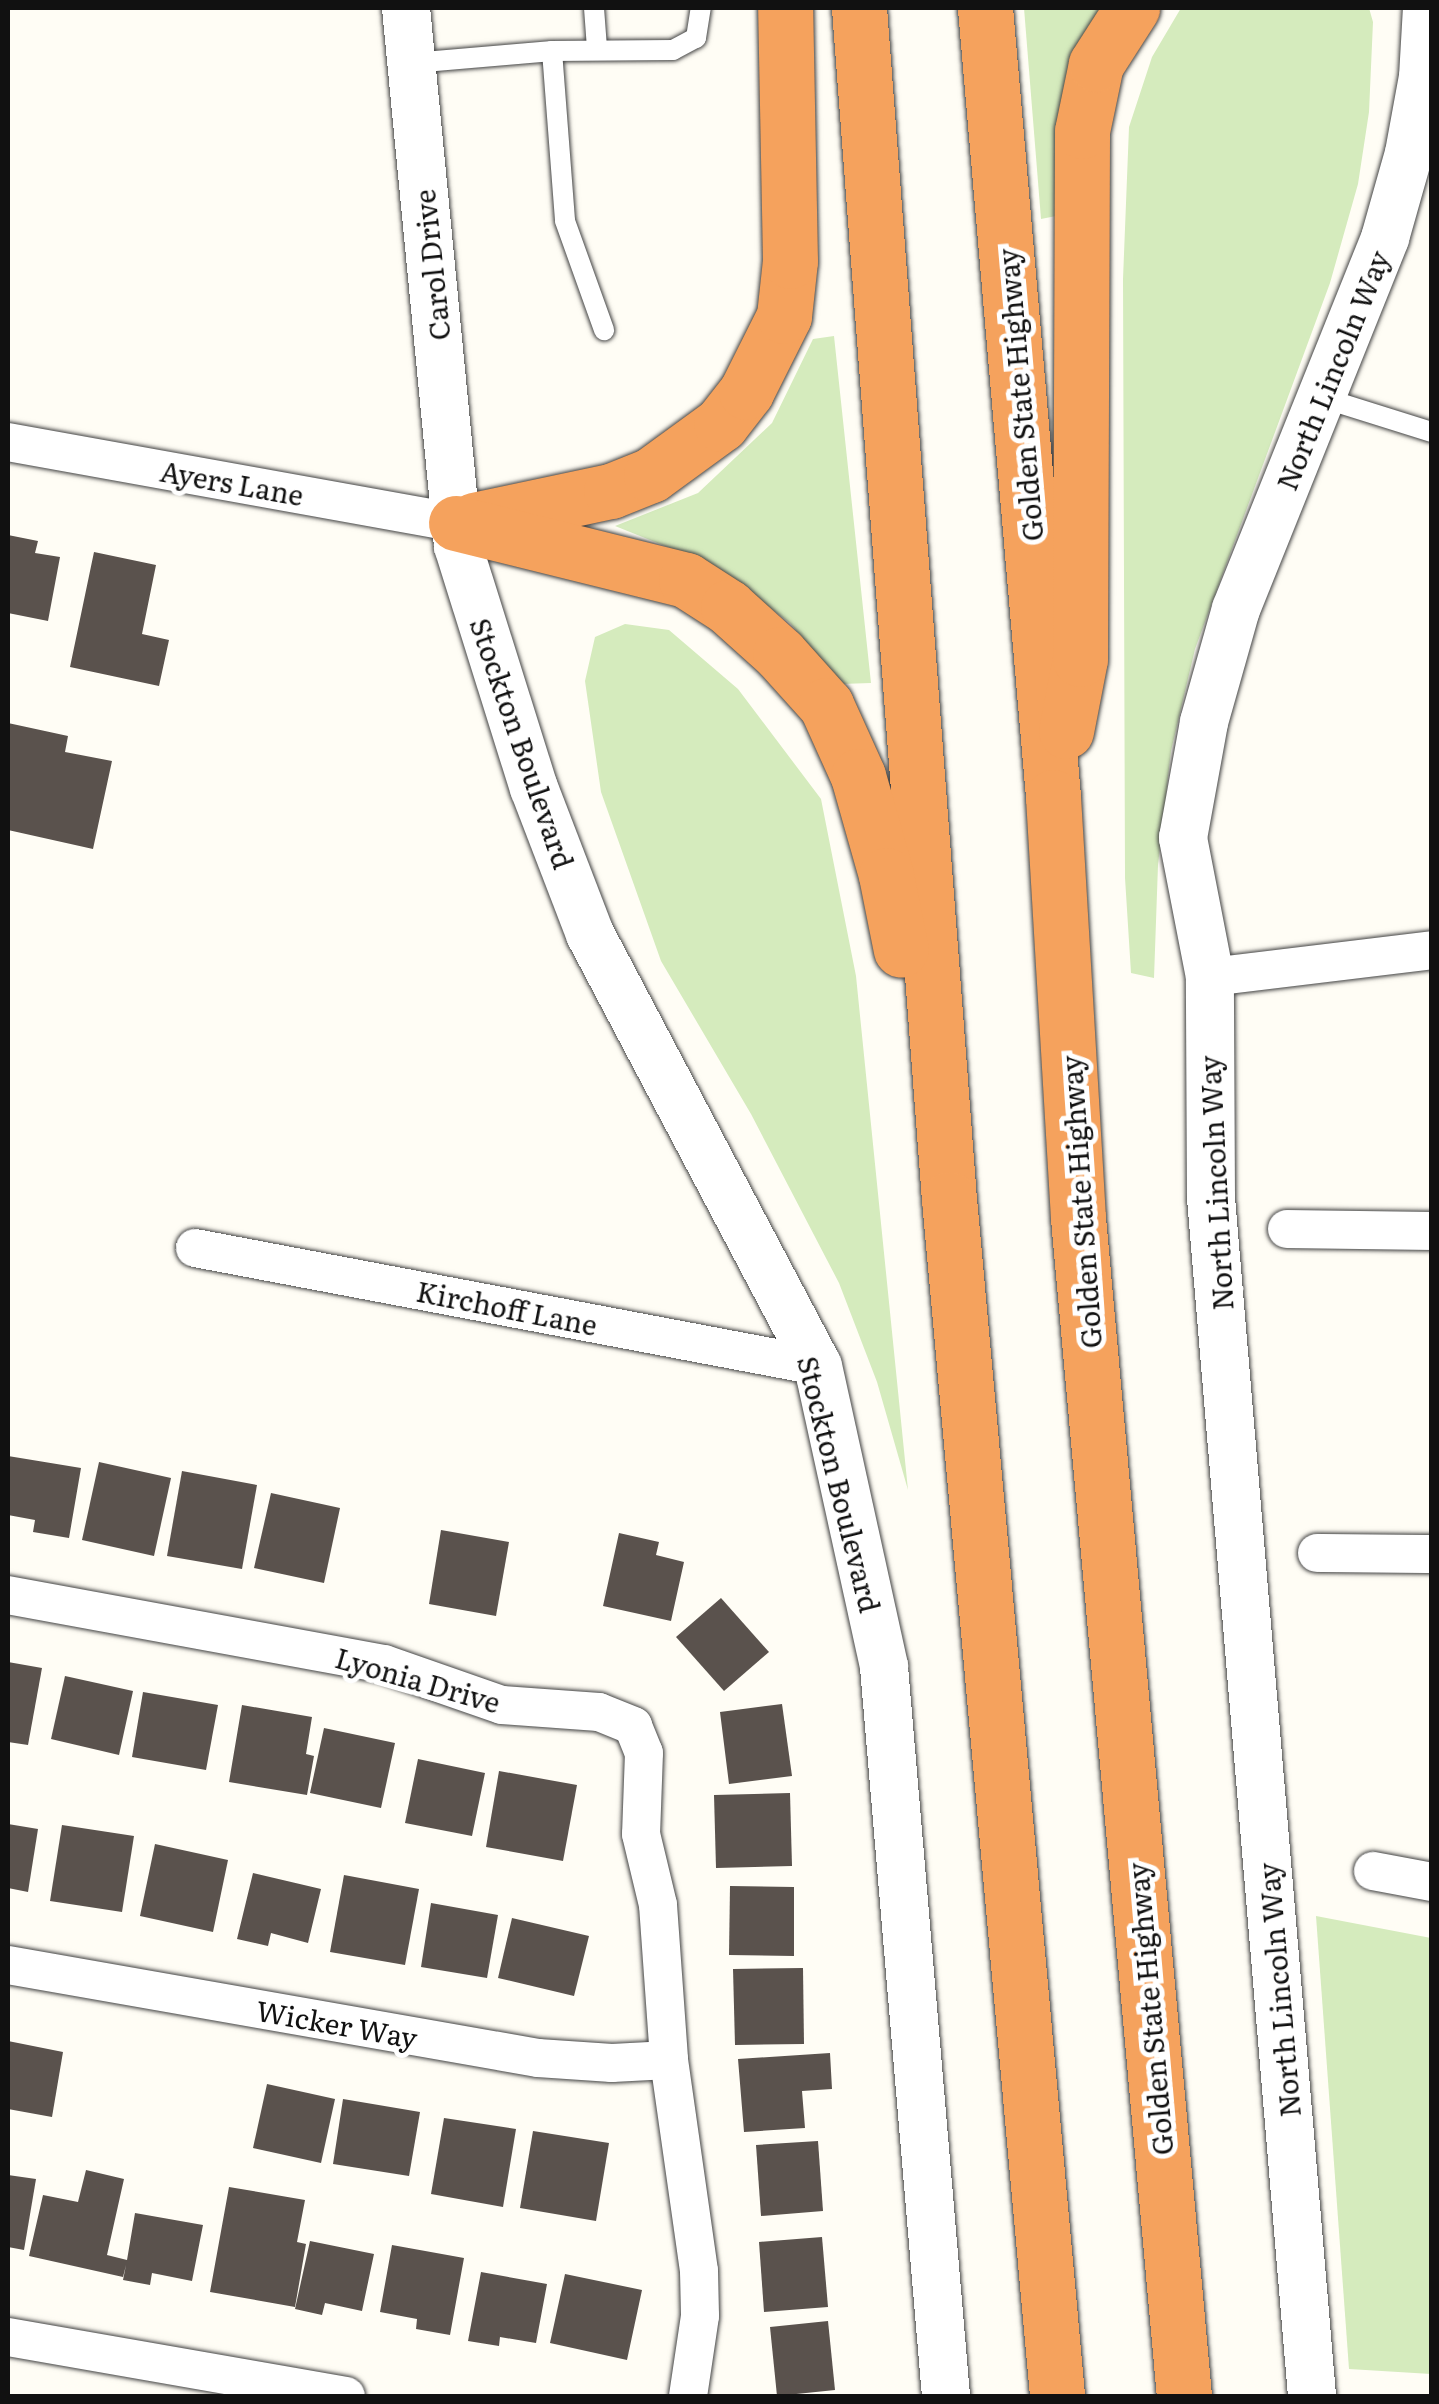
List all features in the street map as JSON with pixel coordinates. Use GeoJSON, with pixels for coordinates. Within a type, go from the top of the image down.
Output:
{"type":"FeatureCollection","features":[{"type":"Feature","properties":{"kind":"highway"},"geometry":{"type":"LineString","coordinates":[[456,523],[574,500],[650,476],[722,424],[746,392],[784,316],[790,261],[785,8]]}},
{"type":"Feature","properties":{"kind":"highway"},"geometry":{"type":"LineString","coordinates":[[860,8],[949,1199],[1057,2396]]}},
{"type":"Feature","properties":{"kind":"highway","name":"Golden State Highway"},"geometry":{"type":"LineString","coordinates":[[985,8],[1053,797],[1078,1218],[1184,2396]]}},
{"type":"Feature","properties":{"kind":"highway"},"geometry":{"type":"LineString","coordinates":[[1053,797],[1080,659],[1082,131],[1096,64],[1132,8]]}},
{"type":"Feature","properties":{"kind":"highway"},"geometry":{"type":"LineString","coordinates":[[456,523],[686,580],[728,607],[826,705],[858,776],[886,874],[949,1199]]}},
{"type":"Feature","properties":{"kind":"street","name":"Carol Drive"},"geometry":{"type":"LineString","coordinates":[[406,8],[456,523]]}},
{"type":"Feature","properties":{"kind":"street","name":"North Lincoln Way"},"geometry":{"type":"LineString","coordinates":[[1312,2396],[1211,1196],[1210,977],[1183,838],[1204,722],[1236,608],[1384,238],[1418,171],[1427,8]]}},
{"type":"Feature","properties":{"kind":"street","name":"Ayers Lane"},"geometry":{"type":"LineString","coordinates":[[8,442],[456,523]]}},
{"type":"Feature","properties":{"kind":"street","name":"Stockton Boulevard"},"geometry":{"type":"LineString","coordinates":[[456,523],[458,546],[534,788],[590,934],[818,1366],[884,1667],[946,2396]]}},
{"type":"Feature","properties":{"kind":"street"},"geometry":{"type":"LineString","coordinates":[[1210,977],[1432,950]]}},
{"type":"Feature","properties":{"kind":"street"},"geometry":{"type":"LineString","coordinates":[[1287,1228],[1432,1231]]}},
{"type":"Feature","properties":{"kind":"street","name":"Kirchoff Lane"},"geometry":{"type":"LineString","coordinates":[[195,1248],[818,1366]]}},
{"type":"Feature","properties":{"kind":"street"},"geometry":{"type":"LineString","coordinates":[[1317,1553],[1432,1554]]}},
{"type":"Feature","properties":{"kind":"street","name":"Lyonia Drive"},"geometry":{"type":"LineString","coordinates":[[8,1595],[384,1664],[502,1705],[598,1712],[634,1726],[644,1753],[641,1834],[658,1905],[669,2060],[700,2271],[700,2316],[688,2396]]}},
{"type":"Feature","properties":{"kind":"street"},"geometry":{"type":"LineString","coordinates":[[1373,1872],[1432,1882]]}},
{"type":"Feature","properties":{"kind":"street","name":"Wicker Way"},"geometry":{"type":"LineString","coordinates":[[8,1965],[538,2058],[612,2063],[669,2060]]}},
{"type":"Feature","properties":{"kind":"street"},"geometry":{"type":"LineString","coordinates":[[8,2337],[346,2396]]}},
{"type":"Feature","properties":{"kind":"lane"},"geometry":{"type":"LineString","coordinates":[[594,8],[596,48]]}},
{"type":"Feature","properties":{"kind":"lane"},"geometry":{"type":"LineString","coordinates":[[412,63],[596,48],[673,50],[696,38],[701,8]]}},
{"type":"Feature","properties":{"kind":"lane"},"geometry":{"type":"LineString","coordinates":[[552,51],[565,221],[604,330]]}},
{"type":"Feature","properties":{"kind":"lane"},"geometry":{"type":"LineString","coordinates":[[1320,397],[1432,432]]}},
{"type":"Feature","properties":{"kind":"green space"},"geometry":{"type":"Polygon","coordinates":[[[1024,8],[1100,8],[1066,214],[1041,219],[1024,8]]]}},
{"type":"Feature","properties":{"kind":"green space"},"geometry":{"type":"Polygon","coordinates":[[[1181,8],[1369,8],[1373,22],[1369,112],[1358,184],[1330,283],[1195,649],[1171,751],[1158,865],[1154,978],[1131,973],[1125,878],[1123,279],[1129,127],[1152,57],[1181,8]]]}},
{"type":"Feature","properties":{"kind":"green space"},"geometry":{"type":"Polygon","coordinates":[[[834,336],[871,683],[841,684],[790,623],[715,566],[615,526],[698,493],[772,423],[813,339],[834,336]]]}},
{"type":"Feature","properties":{"kind":"green space"},"geometry":{"type":"Polygon","coordinates":[[[625,624],[669,630],[738,689],[821,799],[856,976],[908,1490],[877,1382],[839,1283],[751,1114],[661,961],[601,792],[585,681],[595,637],[625,624]]]}},
{"type":"Feature","properties":{"kind":"green space"},"geometry":{"type":"Polygon","coordinates":[[[1316,1916],[1431,1938],[1431,2374],[1349,2369],[1316,1916]]]}},
{"type":"Feature","properties":{"kind":"building"},"geometry":{"type":"Polygon","coordinates":[[[8,535],[38,541],[35,553],[60,557],[48,621],[8,613],[8,535]]]}},
{"type":"Feature","properties":{"kind":"building"},"geometry":{"type":"Polygon","coordinates":[[[94,552],[156,565],[142,634],[169,640],[159,686],[70,667],[94,552]]]}},
{"type":"Feature","properties":{"kind":"building"},"geometry":{"type":"Polygon","coordinates":[[[8,723],[68,736],[65,752],[112,761],[93,849],[8,830],[8,723]]]}},
{"type":"Feature","properties":{"kind":"building"},"geometry":{"type":"Polygon","coordinates":[[[8,1456],[81,1468],[69,1538],[33,1532],[35,1520],[8,1515],[8,1456]]]}},
{"type":"Feature","properties":{"kind":"building"},"geometry":{"type":"Polygon","coordinates":[[[99,1462],[171,1478],[154,1556],[82,1540],[99,1462]]]}},
{"type":"Feature","properties":{"kind":"building"},"geometry":{"type":"Polygon","coordinates":[[[182,1471],[257,1485],[242,1569],[167,1556],[182,1471]]]}},
{"type":"Feature","properties":{"kind":"building"},"geometry":{"type":"Polygon","coordinates":[[[271,1493],[340,1508],[324,1583],[254,1568],[271,1493]]]}},
{"type":"Feature","properties":{"kind":"building"},"geometry":{"type":"Polygon","coordinates":[[[441,1530],[509,1542],[496,1616],[429,1604],[441,1530]]]}},
{"type":"Feature","properties":{"kind":"building"},"geometry":{"type":"Polygon","coordinates":[[[619,1533],[659,1542],[656,1555],[684,1562],[671,1621],[603,1606],[619,1533]]]}},
{"type":"Feature","properties":{"kind":"building"},"geometry":{"type":"Polygon","coordinates":[[[721,1598],[769,1652],[724,1691],[676,1637],[721,1598]]]}},
{"type":"Feature","properties":{"kind":"building"},"geometry":{"type":"Polygon","coordinates":[[[8,1662],[42,1668],[28,1745],[8,1742],[8,1662]]]}},
{"type":"Feature","properties":{"kind":"building"},"geometry":{"type":"Polygon","coordinates":[[[65,1676],[133,1691],[119,1755],[51,1739],[65,1676]]]}},
{"type":"Feature","properties":{"kind":"building"},"geometry":{"type":"Polygon","coordinates":[[[143,1692],[218,1705],[206,1770],[132,1757],[143,1692]]]}},
{"type":"Feature","properties":{"kind":"building"},"geometry":{"type":"Polygon","coordinates":[[[782,1704],[792,1776],[729,1784],[720,1712],[782,1704]]]}},
{"type":"Feature","properties":{"kind":"building"},"geometry":{"type":"Polygon","coordinates":[[[242,1705],[312,1717],[306,1754],[314,1756],[307,1795],[229,1782],[242,1705]]]}},
{"type":"Feature","properties":{"kind":"building"},"geometry":{"type":"Polygon","coordinates":[[[324,1728],[395,1743],[381,1808],[310,1793],[324,1728]]]}},
{"type":"Feature","properties":{"kind":"building"},"geometry":{"type":"Polygon","coordinates":[[[418,1759],[485,1773],[472,1836],[405,1823],[418,1759]]]}},
{"type":"Feature","properties":{"kind":"building"},"geometry":{"type":"Polygon","coordinates":[[[499,1771],[577,1785],[563,1861],[486,1847],[499,1771]]]}},
{"type":"Feature","properties":{"kind":"building"},"geometry":{"type":"Polygon","coordinates":[[[790,1793],[792,1866],[716,1868],[714,1795],[790,1793]]]}},
{"type":"Feature","properties":{"kind":"building"},"geometry":{"type":"Polygon","coordinates":[[[8,1824],[38,1829],[28,1892],[8,1888],[8,1824]]]}},
{"type":"Feature","properties":{"kind":"building"},"geometry":{"type":"Polygon","coordinates":[[[62,1825],[134,1836],[122,1912],[50,1901],[62,1825]]]}},
{"type":"Feature","properties":{"kind":"building"},"geometry":{"type":"Polygon","coordinates":[[[155,1844],[228,1860],[213,1932],[140,1916],[155,1844]]]}},
{"type":"Feature","properties":{"kind":"building"},"geometry":{"type":"Polygon","coordinates":[[[253,1873],[321,1889],[308,1943],[271,1933],[268,1946],[237,1939],[253,1873]]]}},
{"type":"Feature","properties":{"kind":"building"},"geometry":{"type":"Polygon","coordinates":[[[344,1875],[419,1889],[405,1965],[330,1952],[344,1875]]]}},
{"type":"Feature","properties":{"kind":"building"},"geometry":{"type":"Polygon","coordinates":[[[730,1886],[794,1887],[794,1956],[729,1955],[730,1886]]]}},
{"type":"Feature","properties":{"kind":"building"},"geometry":{"type":"Polygon","coordinates":[[[431,1903],[498,1915],[487,1978],[421,1967],[431,1903]]]}},
{"type":"Feature","properties":{"kind":"building"},"geometry":{"type":"Polygon","coordinates":[[[512,1918],[589,1936],[574,1996],[498,1978],[512,1918]]]}},
{"type":"Feature","properties":{"kind":"building"},"geometry":{"type":"Polygon","coordinates":[[[803,1968],[804,2044],[735,2045],[733,1969],[803,1968]]]}},
{"type":"Feature","properties":{"kind":"building"},"geometry":{"type":"Polygon","coordinates":[[[8,2041],[63,2052],[52,2117],[8,2109],[8,2041]]]}},
{"type":"Feature","properties":{"kind":"building"},"geometry":{"type":"Polygon","coordinates":[[[830,2053],[832,2089],[802,2091],[805,2128],[744,2132],[738,2059],[830,2053]]]}},
{"type":"Feature","properties":{"kind":"building"},"geometry":{"type":"Polygon","coordinates":[[[267,2084],[335,2099],[321,2163],[253,2148],[267,2084]]]}},
{"type":"Feature","properties":{"kind":"building"},"geometry":{"type":"Polygon","coordinates":[[[343,2099],[420,2112],[409,2176],[333,2164],[343,2099]]]}},
{"type":"Feature","properties":{"kind":"building"},"geometry":{"type":"Polygon","coordinates":[[[444,2118],[516,2129],[503,2207],[431,2194],[444,2118]]]}},
{"type":"Feature","properties":{"kind":"building"},"geometry":{"type":"Polygon","coordinates":[[[533,2131],[609,2143],[596,2221],[520,2208],[533,2131]]]}},
{"type":"Feature","properties":{"kind":"building"},"geometry":{"type":"Polygon","coordinates":[[[818,2141],[823,2211],[761,2216],[756,2145],[818,2141]]]}},
{"type":"Feature","properties":{"kind":"building"},"geometry":{"type":"Polygon","coordinates":[[[86,2170],[124,2179],[107,2255],[127,2260],[135,2213],[203,2225],[192,2281],[152,2273],[150,2285],[123,2280],[126,2265],[123,2277],[29,2256],[43,2195],[78,2202],[86,2170]]]}},
{"type":"Feature","properties":{"kind":"building"},"geometry":{"type":"Polygon","coordinates":[[[8,2175],[36,2179],[24,2250],[8,2247],[8,2175]]]}},
{"type":"Feature","properties":{"kind":"building"},"geometry":{"type":"Polygon","coordinates":[[[229,2187],[305,2200],[297,2242],[306,2244],[295,2307],[210,2292],[229,2187]]]}},
{"type":"Feature","properties":{"kind":"building"},"geometry":{"type":"Polygon","coordinates":[[[822,2237],[828,2307],[764,2312],[759,2242],[822,2237]]]}},
{"type":"Feature","properties":{"kind":"building"},"geometry":{"type":"Polygon","coordinates":[[[310,2241],[374,2254],[362,2311],[325,2303],[322,2315],[295,2309],[310,2241]]]}},
{"type":"Feature","properties":{"kind":"building"},"geometry":{"type":"Polygon","coordinates":[[[392,2245],[464,2258],[450,2335],[416,2329],[417,2319],[380,2312],[392,2245]]]}},
{"type":"Feature","properties":{"kind":"building"},"geometry":{"type":"Polygon","coordinates":[[[481,2272],[547,2284],[536,2343],[500,2337],[499,2346],[468,2341],[481,2272]]]}},
{"type":"Feature","properties":{"kind":"building"},"geometry":{"type":"Polygon","coordinates":[[[565,2274],[642,2290],[627,2360],[550,2343],[565,2274]]]}},
{"type":"Feature","properties":{"kind":"building"},"geometry":{"type":"Polygon","coordinates":[[[828,2321],[835,2390],[777,2396],[770,2327],[828,2321]]]}}]}
